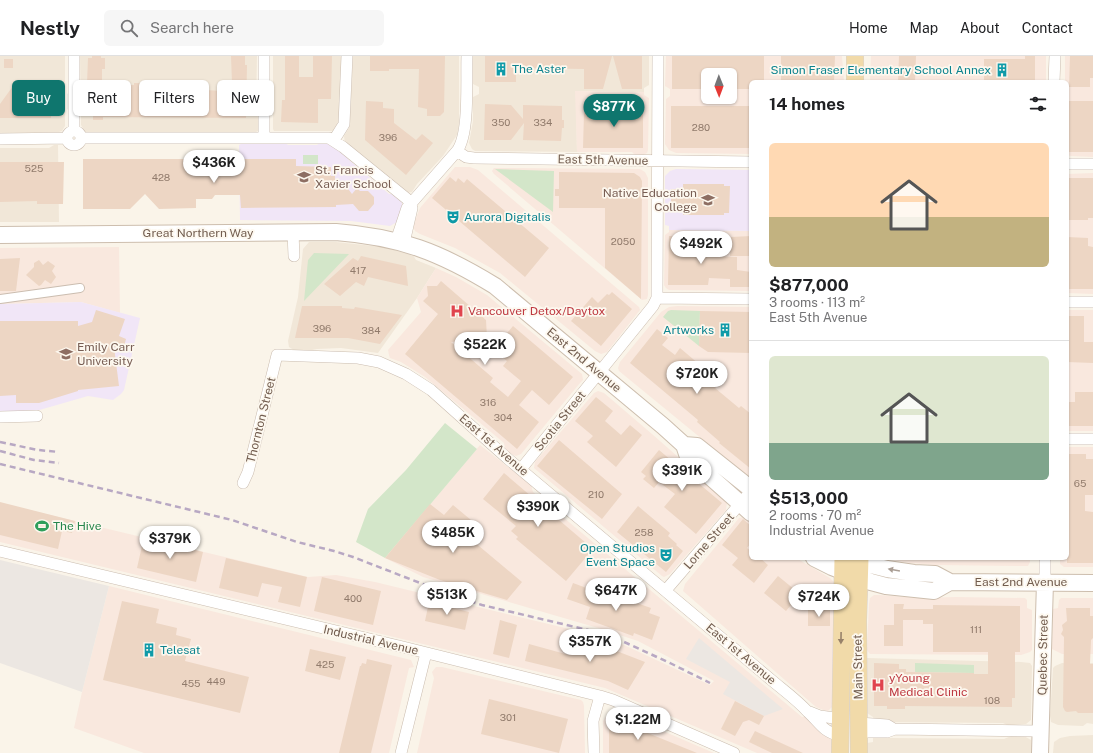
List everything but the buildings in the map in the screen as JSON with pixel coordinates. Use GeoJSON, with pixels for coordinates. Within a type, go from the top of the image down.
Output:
{"type":"FeatureCollection","features":[{"type":"Feature","properties":{"kind":"main road"},"geometry":{"type":"LineString","coordinates":[[855,56],[855,80]]}},
{"type":"Feature","properties":{"kind":"main road","name":"Great Northern Way"},"geometry":{"type":"LineString","coordinates":[[0,235],[336,232],[363,234],[400,242]]}},
{"type":"Feature","properties":{"kind":"main road","name":"East 2nd Avenue"},"geometry":{"type":"LineString","coordinates":[[400,242],[446,258],[472,271],[495,286],[663,426],[684,445],[688,457],[745,508]]}},
{"type":"Feature","properties":{"kind":"main road","name":"East 2nd Avenue"},"geometry":{"type":"LineString","coordinates":[[684,445],[697,446],[749,488]]}},
{"type":"Feature","properties":{"kind":"main road","name":"East 2nd Avenue"},"geometry":{"type":"LineString","coordinates":[[823,560],[842,564],[859,578],[886,586],[934,590],[950,582],[1093,583]]}},
{"type":"Feature","properties":{"kind":"main road","name":"Main Street"},"geometry":{"type":"LineString","coordinates":[[858,560],[859,753]]}},
{"type":"Feature","properties":{"kind":"main road","name":"East 2nd Avenue"},"geometry":{"type":"LineString","coordinates":[[860,560],[871,565],[900,571],[935,574],[950,582]]}},
{"type":"Feature","properties":{"kind":"main road","name":"Main Street"},"geometry":{"type":"LineString","coordinates":[[840,753],[842,564]]}},
{"type":"Feature","properties":{"kind":"main road","name":"Quebec Street"},"geometry":{"type":"LineString","coordinates":[[1040,753],[1045,582]]}},
{"type":"Feature","properties":{"kind":"street"},"geometry":{"type":"LineString","coordinates":[[74,56],[74,136]]}},
{"type":"Feature","properties":{"kind":"street"},"geometry":{"type":"LineString","coordinates":[[264,56],[264,137]]}},
{"type":"Feature","properties":{"kind":"street"},"geometry":{"type":"LineString","coordinates":[[334,140],[344,124],[347,56]]}},
{"type":"Feature","properties":{"kind":"street"},"geometry":{"type":"LineString","coordinates":[[412,203],[457,151],[462,143],[466,122],[467,56]]}},
{"type":"Feature","properties":{"kind":"street"},"geometry":{"type":"LineString","coordinates":[[658,56],[657,298],[749,299]]}},
{"type":"Feature","properties":{"kind":"street"},"geometry":{"type":"LineString","coordinates":[[1054,80],[1055,56]]}},
{"type":"Feature","properties":{"kind":"street"},"geometry":{"type":"LineString","coordinates":[[0,139],[74,136],[326,137],[334,140],[412,203],[413,211],[400,242]]}},
{"type":"Feature","properties":{"kind":"street","name":"East 5th Avenue"},"geometry":{"type":"LineString","coordinates":[[457,151],[466,157],[474,158],[749,162]]}},
{"type":"Feature","properties":{"kind":"street"},"geometry":{"type":"LineString","coordinates":[[1069,164],[1093,164]]}},
{"type":"Feature","properties":{"kind":"street"},"geometry":{"type":"LineString","coordinates":[[293,233],[294,256]]}},
{"type":"Feature","properties":{"kind":"street"},"geometry":{"type":"LineString","coordinates":[[0,298],[80,288]]}},
{"type":"Feature","properties":{"kind":"street","name":"Scotia Street"},"geometry":{"type":"LineString","coordinates":[[521,469],[653,306],[657,298]]}},
{"type":"Feature","properties":{"kind":"street"},"geometry":{"type":"LineString","coordinates":[[1069,302],[1093,302]]}},
{"type":"Feature","properties":{"kind":"street","name":"East 1st Avenue"},"geometry":{"type":"LineString","coordinates":[[277,356],[358,358],[379,362],[406,374],[431,390],[521,469],[809,712],[825,730],[830,733],[840,728]]}},
{"type":"Feature","properties":{"kind":"street","name":"Thornton Street"},"geometry":{"type":"LineString","coordinates":[[243,483],[248,472],[277,356]]}},
{"type":"Feature","properties":{"kind":"street"},"geometry":{"type":"LineString","coordinates":[[0,417],[37,416]]}},
{"type":"Feature","properties":{"kind":"street"},"geometry":{"type":"LineString","coordinates":[[1069,438],[1093,439]]}},
{"type":"Feature","properties":{"kind":"street","name":"Lorne Street"},"geometry":{"type":"LineString","coordinates":[[666,590],[745,508],[749,496]]}},
{"type":"Feature","properties":{"kind":"street","name":"Industrial Avenue"},"geometry":{"type":"LineString","coordinates":[[0,551],[600,696],[613,700],[734,753]]}},
{"type":"Feature","properties":{"kind":"street","name":"Quebec Street"},"geometry":{"type":"LineString","coordinates":[[1045,560],[1045,582]]}},
{"type":"Feature","properties":{"kind":"street"},"geometry":{"type":"LineString","coordinates":[[401,753],[426,653]]}},
{"type":"Feature","properties":{"kind":"street"},"geometry":{"type":"LineString","coordinates":[[594,753],[593,720],[600,696]]}},
{"type":"Feature","properties":{"kind":"street","name":"East 1st Avenue"},"geometry":{"type":"LineString","coordinates":[[809,712],[820,716],[840,728]]}},
{"type":"Feature","properties":{"kind":"street"},"geometry":{"type":"LineString","coordinates":[[859,727],[887,732],[895,729],[1041,731]]}},
{"type":"Feature","properties":{"kind":"shaded area"},"geometry":{"type":"Polygon","coordinates":[[[0,56],[65,56],[65,80],[12,80],[12,116],[65,116],[65,126],[62,131],[0,133],[0,56]]]}},
{"type":"Feature","properties":{"kind":"shaded area"},"geometry":{"type":"Polygon","coordinates":[[[80,56],[257,56],[257,80],[217,80],[217,116],[258,116],[258,131],[252,134],[244,134],[240,132],[85,132],[81,125],[81,116],[131,116],[131,80],[80,80],[80,56]]]}},
{"type":"Feature","properties":{"kind":"shaded area"},"geometry":{"type":"Polygon","coordinates":[[[273,56],[342,56],[340,119],[335,131],[274,131],[273,56]]]}},
{"type":"Feature","properties":{"kind":"shaded area"},"geometry":{"type":"Polygon","coordinates":[[[353,56],[459,56],[459,124],[457,135],[443,156],[417,184],[412,192],[406,193],[400,190],[399,185],[356,150],[345,144],[344,136],[349,128],[353,56]]]}},
{"type":"Feature","properties":{"kind":"shaded area"},"geometry":{"type":"Polygon","coordinates":[[[473,56],[649,56],[649,85],[644,88],[644,92],[576,91],[577,152],[475,151],[469,143],[473,121],[473,97],[479,94],[479,87],[473,84],[473,56]]]}},
{"type":"Feature","properties":{"kind":"shaded area"},"geometry":{"type":"Polygon","coordinates":[[[666,56],[842,56],[844,80],[749,80],[749,154],[676,153],[669,150],[665,144],[666,99],[670,96],[670,89],[665,86],[666,56]]]}},
{"type":"Feature","properties":{"kind":"shaded area"},"geometry":{"type":"Polygon","coordinates":[[[871,56],[1046,56],[1046,80],[870,80],[871,56]]]}},
{"type":"Feature","properties":{"kind":"shaded area"},"geometry":{"type":"Polygon","coordinates":[[[1065,56],[1093,56],[1093,157],[1069,156],[1069,80],[1065,80],[1065,56]]]}},
{"type":"Feature","properties":{"kind":"shaded area"},"geometry":{"type":"Polygon","coordinates":[[[575,91],[644,92],[644,95],[649,98],[647,153],[643,155],[635,155],[632,152],[577,152],[575,91]]]}},
{"type":"Feature","properties":{"kind":"shaded area","name":"St. Francis Xavier School"},"geometry":{"type":"Polygon","coordinates":[[[243,143],[317,145],[320,143],[325,143],[332,145],[347,156],[348,159],[389,194],[392,194],[401,201],[402,208],[397,222],[390,226],[351,221],[240,220],[239,145],[243,143]]]}},
{"type":"Feature","properties":{"kind":"shaded area"},"geometry":{"type":"Polygon","coordinates":[[[54,145],[58,145],[59,222],[0,222],[0,148],[49,148],[54,145]]]}},
{"type":"Feature","properties":{"kind":"shaded area"},"geometry":{"type":"Polygon","coordinates":[[[455,167],[470,167],[478,170],[639,307],[640,310],[607,352],[601,354],[595,351],[500,273],[455,248],[415,231],[413,226],[420,208],[455,167]]]}},
{"type":"Feature","properties":{"kind":"shaded area"},"geometry":{"type":"Polygon","coordinates":[[[494,168],[640,169],[645,172],[648,178],[647,299],[642,300],[494,174],[492,171],[494,168]]]}},
{"type":"Feature","properties":{"kind":"shaded area","name":"Native Education College"},"geometry":{"type":"Polygon","coordinates":[[[676,169],[749,170],[749,231],[669,230],[669,226],[665,225],[665,176],[670,171],[676,169]]]}},
{"type":"Feature","properties":{"kind":"shaded area"},"geometry":{"type":"Polygon","coordinates":[[[1093,173],[1093,294],[1069,293],[1069,174],[1093,173]]]}},
{"type":"Feature","properties":{"kind":"shaded area"},"geometry":{"type":"Polygon","coordinates":[[[669,230],[749,231],[749,291],[669,290],[666,288],[664,285],[665,235],[669,232],[669,230]]]}},
{"type":"Feature","properties":{"kind":"shaded area"},"geometry":{"type":"Polygon","coordinates":[[[309,242],[336,242],[383,247],[413,255],[416,260],[436,268],[417,298],[378,353],[341,348],[295,351],[289,347],[288,341],[298,297],[303,249],[309,242]]]}},
{"type":"Feature","properties":{"kind":"shaded area"},"geometry":{"type":"Polygon","coordinates":[[[119,247],[120,313],[81,302],[0,304],[0,248],[119,247]]]}},
{"type":"Feature","properties":{"kind":"shaded area"},"geometry":{"type":"Polygon","coordinates":[[[436,268],[456,277],[487,295],[582,374],[583,380],[521,454],[516,456],[511,454],[505,449],[504,443],[425,377],[401,362],[390,358],[388,350],[421,312],[417,298],[436,268]]]}},
{"type":"Feature","properties":{"kind":"shaded area","name":"Emily Carr University"},"geometry":{"type":"Polygon","coordinates":[[[81,302],[140,318],[124,390],[113,400],[88,396],[36,411],[0,411],[0,304],[81,302]]]}},
{"type":"Feature","properties":{"kind":"shaded area"},"geometry":{"type":"Polygon","coordinates":[[[669,307],[749,307],[749,476],[746,475],[619,371],[618,368],[620,362],[661,312],[669,307]]]}},
{"type":"Feature","properties":{"kind":"shaded area"},"geometry":{"type":"Polygon","coordinates":[[[1069,310],[1093,310],[1093,431],[1069,431],[1069,310]]]}},
{"type":"Feature","properties":{"kind":"shaded area"},"geometry":{"type":"Polygon","coordinates":[[[598,391],[604,393],[726,499],[726,510],[670,574],[664,577],[534,468],[535,462],[594,393],[598,391]]]}},
{"type":"Feature","properties":{"kind":"shaded area"},"geometry":{"type":"Polygon","coordinates":[[[480,445],[531,485],[533,492],[802,717],[807,717],[830,737],[833,744],[833,753],[757,753],[605,688],[0,542],[0,503],[308,577],[336,575],[375,582],[586,633],[624,645],[710,685],[714,681],[638,641],[423,577],[385,558],[480,445]]]}},
{"type":"Feature","properties":{"kind":"shaded area"},"geometry":{"type":"Polygon","coordinates":[[[1069,447],[1093,447],[1093,567],[1064,567],[1060,564],[1060,560],[1069,560],[1069,447]]]}},
{"type":"Feature","properties":{"kind":"shaded area"},"geometry":{"type":"Polygon","coordinates":[[[743,517],[749,520],[749,560],[799,560],[830,578],[835,583],[833,702],[832,707],[828,711],[816,707],[683,591],[685,584],[739,518],[743,517]]]}},
{"type":"Feature","properties":{"kind":"shaded area"},"geometry":{"type":"Polygon","coordinates":[[[0,560],[109,586],[82,692],[0,663],[0,560]]]}},
{"type":"Feature","properties":{"kind":"shaded area"},"geometry":{"type":"Polygon","coordinates":[[[892,560],[1030,560],[1028,566],[935,565],[892,560]]]}},
{"type":"Feature","properties":{"kind":"shaded area"},"geometry":{"type":"Polygon","coordinates":[[[109,586],[411,660],[414,667],[409,668],[389,753],[144,753],[74,728],[109,586]]]}},
{"type":"Feature","properties":{"kind":"shaded area"},"geometry":{"type":"Polygon","coordinates":[[[874,595],[920,598],[1025,598],[1027,600],[1027,608],[1032,610],[1032,650],[1021,655],[870,654],[867,650],[869,604],[870,598],[874,595]]]}},
{"type":"Feature","properties":{"kind":"shaded area"},"geometry":{"type":"Polygon","coordinates":[[[1061,598],[1093,598],[1093,654],[1062,654],[1052,649],[1053,609],[1058,608],[1059,600],[1061,598]]]}},
{"type":"Feature","properties":{"kind":"shaded area"},"geometry":{"type":"Polygon","coordinates":[[[699,638],[783,709],[764,716],[723,694],[730,682],[686,659],[699,638]]]}},
{"type":"Feature","properties":{"kind":"shaded area"},"geometry":{"type":"Polygon","coordinates":[[[866,658],[1030,663],[1032,666],[1031,720],[1026,724],[1013,725],[1003,723],[874,722],[873,717],[867,713],[866,658]]]}},
{"type":"Feature","properties":{"kind":"shaded area"},"geometry":{"type":"Polygon","coordinates":[[[1062,663],[1093,663],[1093,724],[1087,723],[1083,726],[1058,725],[1051,722],[1050,716],[1053,668],[1062,663]]]}},
{"type":"Feature","properties":{"kind":"shaded area"},"geometry":{"type":"Polygon","coordinates":[[[436,667],[442,667],[581,700],[584,706],[585,753],[417,753],[434,678],[432,672],[436,667]]]}},
{"type":"Feature","properties":{"kind":"shaded area"},"geometry":{"type":"Polygon","coordinates":[[[616,711],[714,753],[603,753],[603,721],[609,713],[616,711]]]}},
{"type":"Feature","properties":{"kind":"shaded area"},"geometry":{"type":"Polygon","coordinates":[[[884,734],[890,738],[1004,739],[1011,736],[1024,736],[1031,740],[1031,753],[865,753],[867,743],[873,742],[873,737],[884,734]]]}},
{"type":"Feature","properties":{"kind":"shaded area"},"geometry":{"type":"Polygon","coordinates":[[[1093,735],[1093,753],[1053,753],[1054,742],[1060,738],[1093,735]]]}},
{"type":"Feature","properties":{"kind":"green space"},"geometry":{"type":"Polygon","coordinates":[[[303,155],[318,155],[318,164],[303,164],[303,155]]]}},
{"type":"Feature","properties":{"kind":"green space"},"geometry":{"type":"Polygon","coordinates":[[[495,169],[554,171],[553,212],[495,169]]]}},
{"type":"Feature","properties":{"kind":"green space"},"geometry":{"type":"Polygon","coordinates":[[[314,253],[349,254],[304,301],[308,260],[314,253]]]}},
{"type":"Feature","properties":{"kind":"green space"},"geometry":{"type":"Polygon","coordinates":[[[668,311],[700,311],[699,346],[663,317],[668,311]]]}},
{"type":"Feature","properties":{"kind":"green space"},"geometry":{"type":"Polygon","coordinates":[[[445,423],[477,449],[385,558],[356,542],[368,509],[406,470],[445,423]]]}},
{"type":"Feature","properties":{"kind":"green space"},"geometry":{"type":"Polygon","coordinates":[[[915,663],[974,665],[974,673],[915,672],[915,663]]]}},
{"type":"Feature","properties":{"kind":"waterway"},"geometry":{"type":"LineString","coordinates":[[69,94],[69,109]]}},
{"type":"Feature","properties":{"kind":"railway"},"geometry":{"type":"LineString","coordinates":[[0,442],[38,450],[59,452]]}},
{"type":"Feature","properties":{"kind":"railway"},"geometry":{"type":"LineString","coordinates":[[0,451],[34,460],[59,463]]}},
{"type":"Feature","properties":{"kind":"railway"},"geometry":{"type":"LineString","coordinates":[[0,464],[232,520],[297,542],[334,551],[482,605],[588,630],[622,641],[710,683]]}},
{"type":"Feature","properties":{"kind":"place","name":"The Aster"},"geometry":{"type":"Point","coordinates":[501,69]}},
{"type":"Feature","properties":{"kind":"place","name":"Simon Fraser Elementary School Annex"},"geometry":{"type":"Point","coordinates":[1002,70]}},
{"type":"Feature","properties":{"kind":"place","name":"St. Francis Xavier School"},"geometry":{"type":"Point","coordinates":[304,177]}},
{"type":"Feature","properties":{"kind":"place","name":"Native Education College"},"geometry":{"type":"Point","coordinates":[708,200]}},
{"type":"Feature","properties":{"kind":"place","name":"Aurora Digitalis"},"geometry":{"type":"Point","coordinates":[453,217]}},
{"type":"Feature","properties":{"kind":"place","name":"Vancouver Detox/Daytox"},"geometry":{"type":"Point","coordinates":[457,311]}},
{"type":"Feature","properties":{"kind":"place","name":"Artworks"},"geometry":{"type":"Point","coordinates":[725,330]}},
{"type":"Feature","properties":{"kind":"place","name":"Emily Carr University"},"geometry":{"type":"Point","coordinates":[66,354]}},
{"type":"Feature","properties":{"kind":"place","name":"The Hive"},"geometry":{"type":"Point","coordinates":[42,526]}},
{"type":"Feature","properties":{"kind":"place","name":"Open Studios Event Space"},"geometry":{"type":"Point","coordinates":[666,555]}},
{"type":"Feature","properties":{"kind":"place","name":"Telesat"},"geometry":{"type":"Point","coordinates":[149,650]}},
{"type":"Feature","properties":{"kind":"place","name":"yYoung Medical Clinic"},"geometry":{"type":"Point","coordinates":[878,685]}}]}
